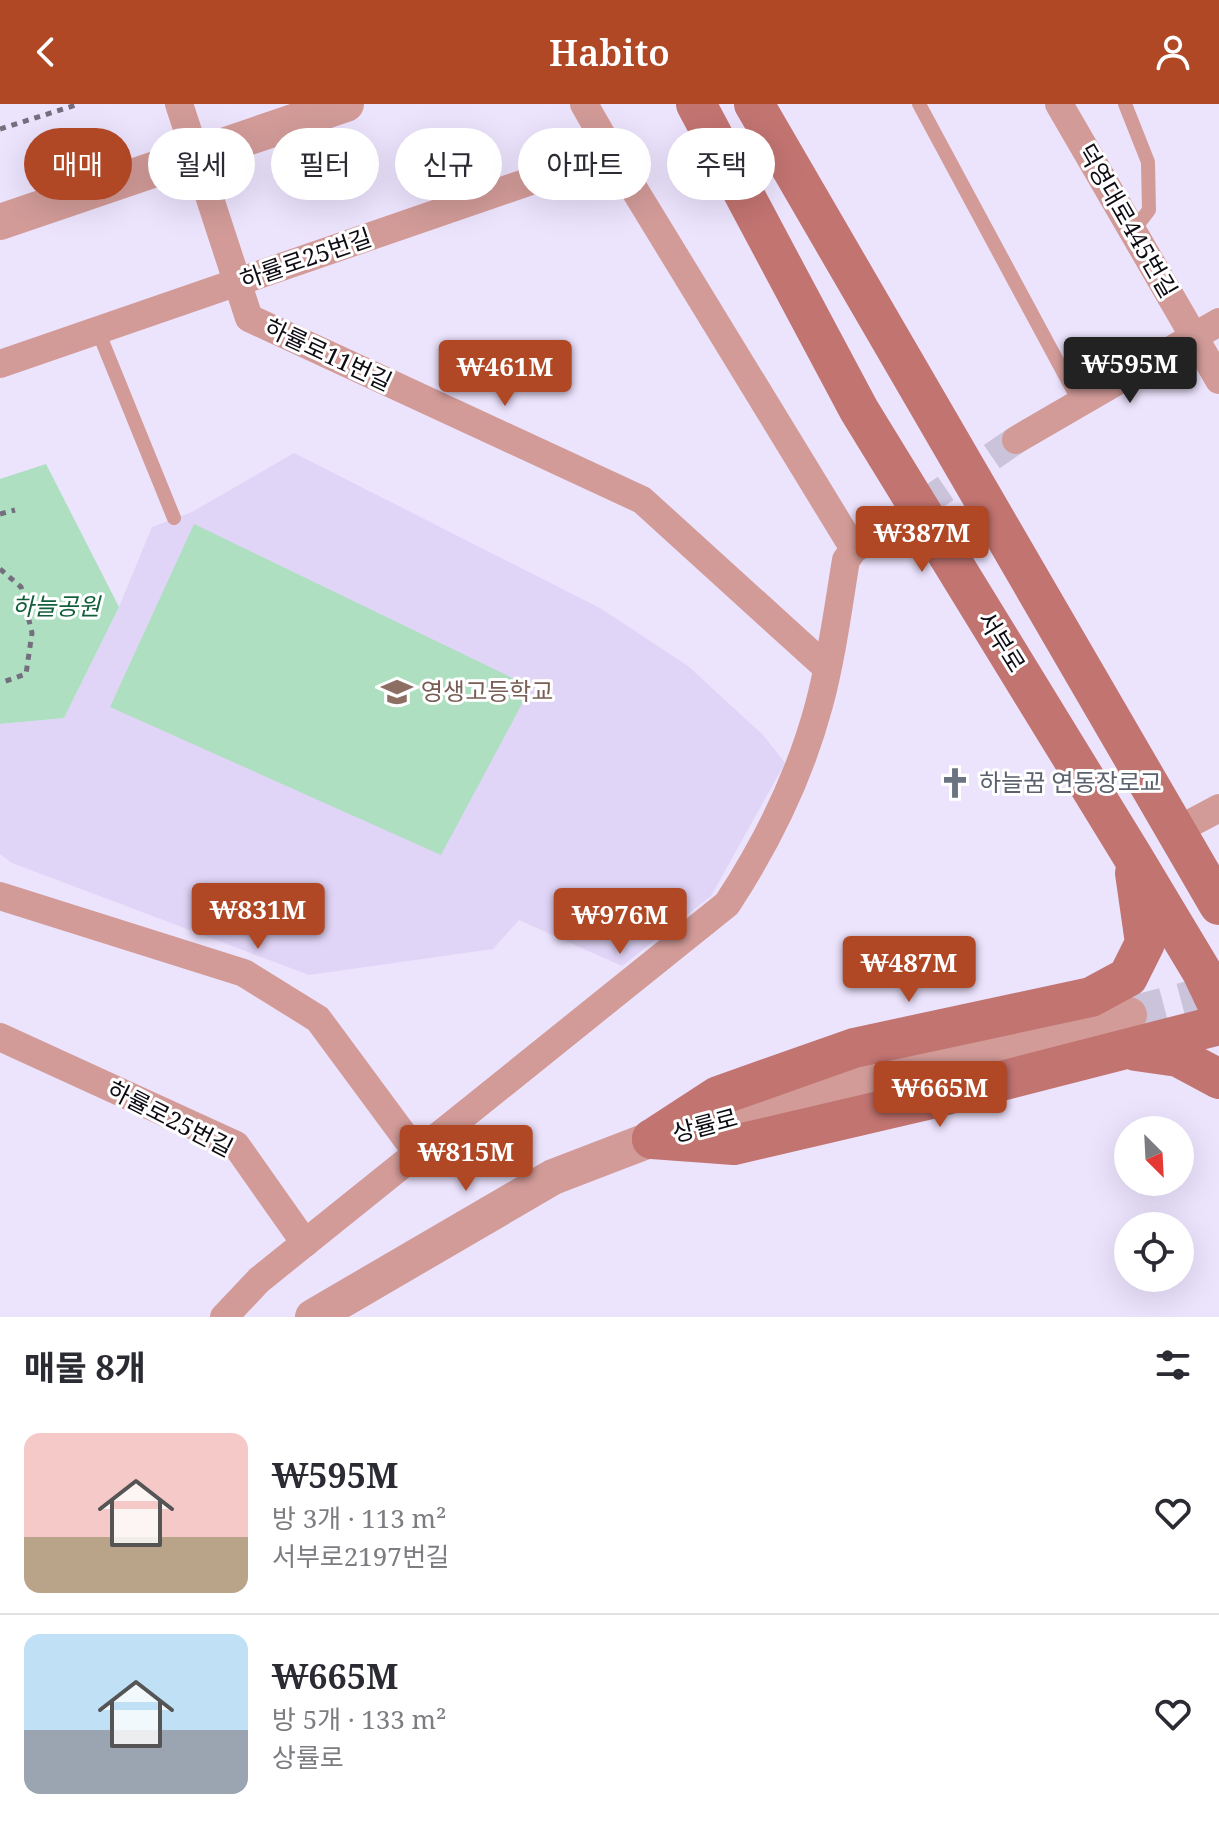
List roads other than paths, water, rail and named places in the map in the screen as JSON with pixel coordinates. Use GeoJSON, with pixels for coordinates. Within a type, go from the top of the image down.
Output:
{"type":"FeatureCollection","features":[{"type":"Feature","properties":{"kind":"main road","name":"서부로"},"geometry":{"type":"LineString","coordinates":[[696,104],[859,410],[1133,857],[1210,967],[1219,1008]]}},
{"type":"Feature","properties":{"kind":"main road"},"geometry":{"type":"LineString","coordinates":[[754,104],[1219,905]]}},
{"type":"Feature","properties":{"kind":"main road"},"geometry":{"type":"LineString","coordinates":[[652,1139],[718,1096],[854,1048],[1091,997],[1128,977],[1145,943],[1133,857]]}},
{"type":"Feature","properties":{"kind":"main road"},"geometry":{"type":"LineString","coordinates":[[652,1139],[734,1145],[1127,1032],[1219,1025]]}},
{"type":"Feature","properties":{"kind":"main road"},"geometry":{"type":"LineString","coordinates":[[1127,1032],[1219,1079]]}},
{"type":"Feature","properties":{"kind":"street","name":"하률로11번길"},"geometry":{"type":"LineString","coordinates":[[179,104],[187,128]]}},
{"type":"Feature","properties":{"kind":"street"},"geometry":{"type":"LineString","coordinates":[[255,135],[346,104]]}},
{"type":"Feature","properties":{"kind":"street"},"geometry":{"type":"LineString","coordinates":[[584,104],[598,128]]}},
{"type":"Feature","properties":{"kind":"street","name":"덕영대로445번길"},"geometry":{"type":"LineString","coordinates":[[1059,104],[1219,380]]}},
{"type":"Feature","properties":{"kind":"street"},"geometry":{"type":"LineString","coordinates":[[0,222],[148,171]]}},
{"type":"Feature","properties":{"kind":"street","name":"하률로25번길"},"geometry":{"type":"LineString","coordinates":[[0,364],[518,185]]}},
{"type":"Feature","properties":{"kind":"street","name":"하률로11번길"},"geometry":{"type":"LineString","coordinates":[[210,200],[249,318],[642,500],[827,668]]}},
{"type":"Feature","properties":{"kind":"street"},"geometry":{"type":"LineString","coordinates":[[641,200],[854,549]]}},
{"type":"Feature","properties":{"kind":"street"},"geometry":{"type":"LineString","coordinates":[[1016,440],[1081,405],[1219,322]]}},
{"type":"Feature","properties":{"kind":"street"},"geometry":{"type":"LineString","coordinates":[[224,1317],[259,1280],[727,904],[758,856],[791,785],[819,705],[846,560],[854,549],[888,528]]}},
{"type":"Feature","properties":{"kind":"street"},"geometry":{"type":"LineString","coordinates":[[1176,831],[1219,808]]}},
{"type":"Feature","properties":{"kind":"street"},"geometry":{"type":"LineString","coordinates":[[0,896],[244,973],[269,988],[318,1019],[417,1153]]}},
{"type":"Feature","properties":{"kind":"street","name":"하률로25번길"},"geometry":{"type":"LineString","coordinates":[[0,1037],[236,1145],[305,1243]]}},
{"type":"Feature","properties":{"kind":"street","name":"상률로"},"geometry":{"type":"LineString","coordinates":[[313,1317],[553,1177],[652,1139]]}},
{"type":"Feature","properties":{"kind":"lane"},"geometry":{"type":"LineString","coordinates":[[919,104],[1081,405]]}},
{"type":"Feature","properties":{"kind":"lane"},"geometry":{"type":"LineString","coordinates":[[1125,104],[1148,162],[1149,210],[1133,231]]}},
{"type":"Feature","properties":{"kind":"lane"},"geometry":{"type":"LineString","coordinates":[[98,331],[174,518]]}},
{"type":"Feature","properties":{"kind":"tunnel"},"geometry":{"type":"LineString","coordinates":[[888,528],[1016,440]]}},
{"type":"Feature","properties":{"kind":"tunnel"},"geometry":{"type":"LineString","coordinates":[[1129,1015],[1219,991]]}},
{"type":"Feature","properties":{"kind":"place","name":"영생고등학교"},"geometry":{"type":"Point","coordinates":[397,692]}},
{"type":"Feature","properties":{"kind":"place","name":"하늘꿈 연동장로교"},"geometry":{"type":"Point","coordinates":[955,783]}},
{"type":"Feature","properties":{"kind":"park label","name":"하늘공원"},"geometry":{"type":"Point","coordinates":[56,607]}}]}
